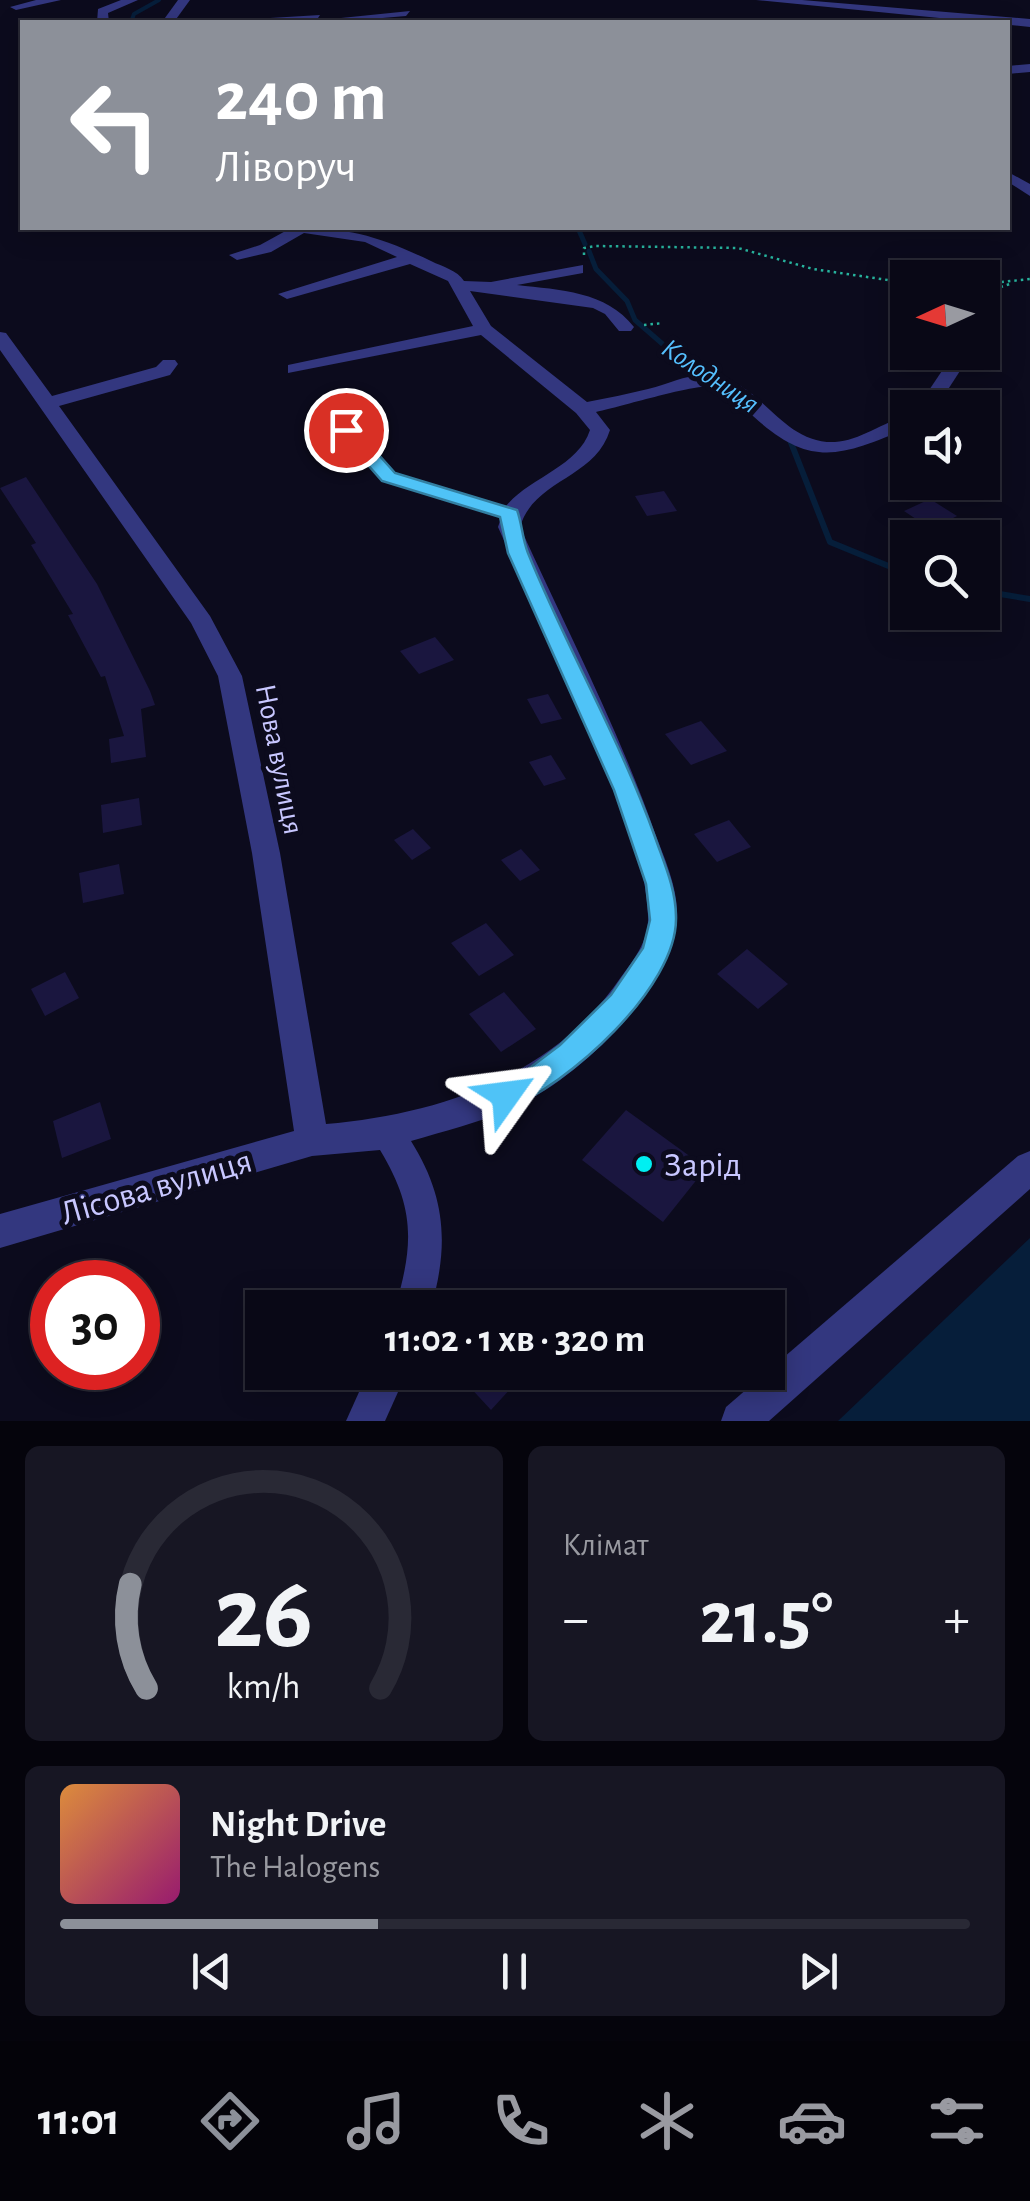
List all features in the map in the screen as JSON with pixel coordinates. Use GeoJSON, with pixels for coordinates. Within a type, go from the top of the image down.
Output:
{"type":"FeatureCollection","features":[{"type":"Feature","properties":{"kind":"street"},"geometry":{"type":"LineString","coordinates":[[16,7],[55,0]]}},
{"type":"Feature","properties":{"kind":"street"},"geometry":{"type":"LineString","coordinates":[[103,20],[102,12],[132,0]]}},
{"type":"Feature","properties":{"kind":"street"},"geometry":{"type":"LineString","coordinates":[[762,0],[933,7],[1030,23]]}},
{"type":"Feature","properties":{"kind":"street"},"geometry":{"type":"LineString","coordinates":[[355,20],[406,13]]}},
{"type":"Feature","properties":{"kind":"street"},"geometry":{"type":"LineString","coordinates":[[288,20],[316,17]]}},
{"type":"Feature","properties":{"kind":"street"},"geometry":{"type":"LineString","coordinates":[[237,254],[264,249],[299,230]]}},
{"type":"Feature","properties":{"kind":"street"},"geometry":{"type":"LineString","coordinates":[[316,230],[369,238],[415,257],[460,286],[484,329],[582,409],[600,430],[599,442],[588,456],[520,500],[510,514],[389,477],[325,406]]}},
{"type":"Feature","properties":{"kind":"street"},"geometry":{"type":"LineString","coordinates":[[287,294],[415,257]]}},
{"type":"Feature","properties":{"kind":"street"},"geometry":{"type":"LineString","coordinates":[[460,286],[494,284],[577,268]]}},
{"type":"Feature","properties":{"kind":"street"},"geometry":{"type":"LineString","coordinates":[[494,284],[540,296],[597,304],[609,309],[624,327]]}},
{"type":"Feature","properties":{"kind":"street"},"geometry":{"type":"LineString","coordinates":[[597,304],[626,296]]}},
{"type":"Feature","properties":{"kind":"street"},"geometry":{"type":"LineString","coordinates":[[295,369],[484,329]]}},
{"type":"Feature","properties":{"kind":"street","name":"Нова вулиця"},"geometry":{"type":"LineString","coordinates":[[0,337],[202,621],[230,676],[266,853],[312,1141]]}},
{"type":"Feature","properties":{"kind":"street"},"geometry":{"type":"LineString","coordinates":[[47,403],[163,372],[169,364]]}},
{"type":"Feature","properties":{"kind":"street"},"geometry":{"type":"LineString","coordinates":[[582,409],[657,394],[691,370],[739,394],[791,438],[842,448],[890,428]]}},
{"type":"Feature","properties":{"kind":"street","name":"Лісова вулиця"},"geometry":{"type":"LineString","coordinates":[[0,1230],[312,1141],[388,1134],[506,1095],[548,1071],[621,1003],[656,951],[663,920],[650,850],[579,680],[518,553],[509,527],[510,514]]}},
{"type":"Feature","properties":{"kind":"street"},"geometry":{"type":"LineString","coordinates":[[388,1134],[418,1180],[426,1220],[429,1257],[419,1290]]}},
{"type":"Feature","properties":{"kind":"street"},"geometry":{"type":"LineString","coordinates":[[740,1421],[1030,1168]]}},
{"type":"Feature","properties":{"kind":"street"},"geometry":{"type":"LineString","coordinates":[[365,1421],[380,1390]]}},
{"type":"Feature","properties":{"kind":"path"},"geometry":{"type":"LineString","coordinates":[[577,268],[584,261],[584,248],[596,246],[738,248],[813,269],[890,280]]}},
{"type":"Feature","properties":{"kind":"path"},"geometry":{"type":"LineString","coordinates":[[1000,282],[1030,279]]}},
{"type":"Feature","properties":{"kind":"path"},"geometry":{"type":"LineString","coordinates":[[1000,287],[1019,280]]}},
{"type":"Feature","properties":{"kind":"water"},"geometry":{"type":"Polygon","coordinates":[[[1030,1238],[1030,1421],[838,1421],[1030,1238]]]}},
{"type":"Feature","properties":{"kind":"building"},"geometry":{"type":"Polygon","coordinates":[[[26,477],[97,584],[150,691],[155,705],[141,709],[146,757],[111,763],[109,739],[124,736],[105,676],[101,677],[68,615],[73,614],[31,545],[36,543],[0,488],[26,477]]]}},
{"type":"Feature","properties":{"kind":"building"},"geometry":{"type":"Polygon","coordinates":[[[664,491],[677,511],[647,516],[635,496],[664,491]]]}},
{"type":"Feature","properties":{"kind":"building"},"geometry":{"type":"Polygon","coordinates":[[[932,500],[957,516],[949,520],[918,520],[904,511],[932,500]]]}},
{"type":"Feature","properties":{"kind":"building"},"geometry":{"type":"Polygon","coordinates":[[[435,637],[454,660],[419,674],[400,651],[435,637]]]}},
{"type":"Feature","properties":{"kind":"building"},"geometry":{"type":"Polygon","coordinates":[[[548,694],[562,719],[541,724],[527,699],[548,694]]]}},
{"type":"Feature","properties":{"kind":"building"},"geometry":{"type":"Polygon","coordinates":[[[701,721],[727,751],[691,765],[665,734],[701,721]]]}},
{"type":"Feature","properties":{"kind":"building"},"geometry":{"type":"Polygon","coordinates":[[[551,755],[566,779],[544,786],[529,762],[551,755]]]}},
{"type":"Feature","properties":{"kind":"building"},"geometry":{"type":"Polygon","coordinates":[[[139,798],[142,825],[103,833],[101,805],[139,798]]]}},
{"type":"Feature","properties":{"kind":"building"},"geometry":{"type":"Polygon","coordinates":[[[729,820],[751,847],[717,862],[694,834],[729,820]]]}},
{"type":"Feature","properties":{"kind":"building"},"geometry":{"type":"Polygon","coordinates":[[[413,829],[431,848],[412,860],[394,840],[413,829]]]}},
{"type":"Feature","properties":{"kind":"building"},"geometry":{"type":"Polygon","coordinates":[[[521,849],[540,870],[520,881],[501,860],[521,849]]]}},
{"type":"Feature","properties":{"kind":"building"},"geometry":{"type":"Polygon","coordinates":[[[119,864],[124,894],[83,903],[79,873],[119,864]]]}},
{"type":"Feature","properties":{"kind":"building"},"geometry":{"type":"Polygon","coordinates":[[[486,923],[514,955],[479,976],[451,943],[486,923]]]}},
{"type":"Feature","properties":{"kind":"building"},"geometry":{"type":"Polygon","coordinates":[[[747,949],[788,984],[758,1009],[717,974],[747,949]]]}},
{"type":"Feature","properties":{"kind":"building"},"geometry":{"type":"Polygon","coordinates":[[[65,972],[79,998],[45,1016],[31,989],[65,972]]]}},
{"type":"Feature","properties":{"kind":"building"},"geometry":{"type":"Polygon","coordinates":[[[504,992],[536,1029],[501,1052],[469,1014],[504,992]]]}},
{"type":"Feature","properties":{"kind":"building"},"geometry":{"type":"Polygon","coordinates":[[[100,1102],[111,1139],[62,1158],[53,1121],[100,1102]]]}},
{"type":"Feature","properties":{"kind":"building","name":"Зарід"},"geometry":{"type":"Polygon","coordinates":[[[626,1110],[706,1168],[663,1222],[582,1160],[626,1110]]]}},
{"type":"Feature","properties":{"kind":"building"},"geometry":{"type":"Polygon","coordinates":[[[473,1390],[509,1390],[491,1410],[473,1390]]]}},
{"type":"Feature","properties":{"kind":"waterway","name":"Колодниця"},"geometry":{"type":"LineString","coordinates":[[132,20],[134,14],[159,0]]}},
{"type":"Feature","properties":{"kind":"waterway","name":"Колодниця"},"geometry":{"type":"LineString","coordinates":[[579,230],[585,244]]}},
{"type":"Feature","properties":{"kind":"waterway","name":"Колодниця"},"geometry":{"type":"LineString","coordinates":[[589,251],[596,269],[627,301],[635,320],[681,360],[715,375]]}},
{"type":"Feature","properties":{"kind":"waterway","name":"Колодниця"},"geometry":{"type":"LineString","coordinates":[[709,373],[721,378]]}},
{"type":"Feature","properties":{"kind":"waterway","name":"Колодниця"},"geometry":{"type":"LineString","coordinates":[[788,435],[830,542],[890,567]]}},
{"type":"Feature","properties":{"kind":"waterway","name":"Колодниця"},"geometry":{"type":"LineString","coordinates":[[1000,594],[1030,599]]}},
{"type":"Feature","properties":{"kind":"place","name":"Зарід"},"geometry":{"type":"Point","coordinates":[644,1164]}},
{"type":"Feature","properties":{"kind":"route"},"geometry":{"type":"LineString","coordinates":[[346,430],[389,477],[510,514],[509,527],[518,553],[579,680],[650,850],[663,920],[656,951],[621,1003],[570,1054],[538,1079],[506,1095]]}}]}
